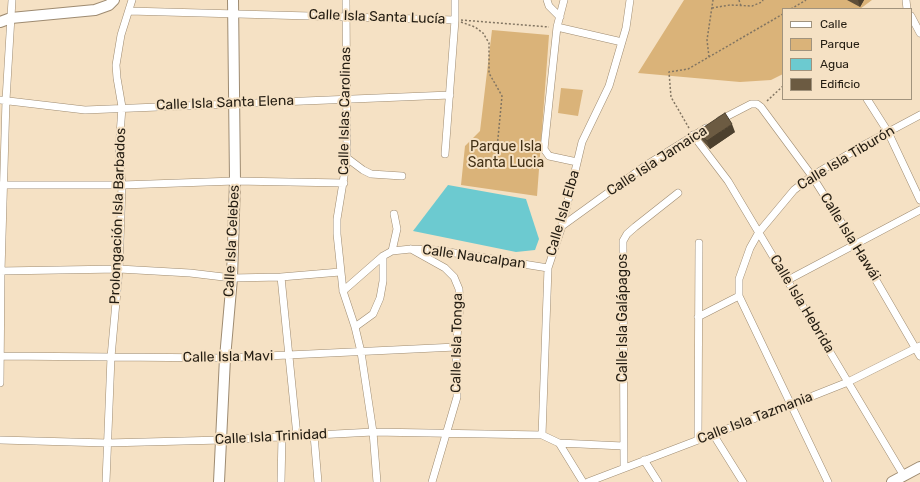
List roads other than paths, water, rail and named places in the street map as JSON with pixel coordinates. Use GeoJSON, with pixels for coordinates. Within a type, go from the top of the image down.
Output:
{"type":"FeatureCollection","features":[{"type":"Feature","properties":{"kind":"street"},"geometry":{"type":"LineString","coordinates":[[0,384],[3,100],[12,0]]}},
{"type":"Feature","properties":{"kind":"street","name":"Prolongación Isla Barbados"},"geometry":{"type":"LineString","coordinates":[[106,482],[111,357],[119,269],[122,185],[119,148],[122,108],[116,78],[116,65],[121,35],[132,0]]}},
{"type":"Feature","properties":{"kind":"street","name":"Calle Isla Celebes"},"geometry":{"type":"LineString","coordinates":[[219,482],[225,358],[232,278],[235,181],[233,0]]}},
{"type":"Feature","properties":{"kind":"street","name":"Calle Islas Carolinas"},"geometry":{"type":"LineString","coordinates":[[346,0],[347,158],[337,219],[340,272],[343,291],[355,327],[361,352],[373,432],[377,482]]}},
{"type":"Feature","properties":{"kind":"street"},"geometry":{"type":"LineString","coordinates":[[445,154],[456,20],[455,0]]}},
{"type":"Feature","properties":{"kind":"street"},"geometry":{"type":"LineString","coordinates":[[547,0],[549,6],[560,17]]}},
{"type":"Feature","properties":{"kind":"street"},"geometry":{"type":"LineString","coordinates":[[564,0],[557,27],[544,150],[549,156],[577,162]]}},
{"type":"Feature","properties":{"kind":"street","name":"Calle Isla Elba"},"geometry":{"type":"LineString","coordinates":[[542,435],[548,268],[562,226],[577,162],[585,136],[609,86],[622,42],[630,0]]}},
{"type":"Feature","properties":{"kind":"street"},"geometry":{"type":"LineString","coordinates":[[0,22],[11,18],[95,10],[114,1]]}},
{"type":"Feature","properties":{"kind":"street","name":"Calle Isla Santa Lucía"},"geometry":{"type":"LineString","coordinates":[[129,11],[233,12],[456,20]]}},
{"type":"Feature","properties":{"kind":"street"},"geometry":{"type":"LineString","coordinates":[[912,18],[920,33]]}},
{"type":"Feature","properties":{"kind":"street"},"geometry":{"type":"LineString","coordinates":[[557,27],[622,42]]}},
{"type":"Feature","properties":{"kind":"street","name":"Calle Isla Santa Elena"},"geometry":{"type":"LineString","coordinates":[[3,100],[85,110],[346,98],[450,95]]}},
{"type":"Feature","properties":{"kind":"street"},"geometry":{"type":"LineString","coordinates":[[868,100],[888,132],[920,200]]}},
{"type":"Feature","properties":{"kind":"street","name":"Calle Isla Jamaica"},"geometry":{"type":"LineString","coordinates":[[562,226],[645,166],[692,135],[746,107],[759,106]]}},
{"type":"Feature","properties":{"kind":"street","name":"Calle Isla Hawái"},"geometry":{"type":"LineString","coordinates":[[759,106],[812,176],[918,347],[920,356]]}},
{"type":"Feature","properties":{"kind":"street","name":"Calle Isla Tiburón"},"geometry":{"type":"LineString","coordinates":[[739,296],[739,280],[750,248],[759,232],[784,200],[812,176],[920,115]]}},
{"type":"Feature","properties":{"kind":"street","name":"Calle Isla Hebrida"},"geometry":{"type":"LineString","coordinates":[[692,135],[728,180],[904,476]]}},
{"type":"Feature","properties":{"kind":"street"},"geometry":{"type":"LineString","coordinates":[[347,158],[371,174],[402,176]]}},
{"type":"Feature","properties":{"kind":"street"},"geometry":{"type":"LineString","coordinates":[[2,185],[122,185],[235,181],[344,183]]}},
{"type":"Feature","properties":{"kind":"street","name":"Calle Isla Galápagos"},"geometry":{"type":"LineString","coordinates":[[624,468],[623,241],[627,234],[635,227],[678,193]]}},
{"type":"Feature","properties":{"kind":"street"},"geometry":{"type":"LineString","coordinates":[[788,280],[920,210]]}},
{"type":"Feature","properties":{"kind":"street"},"geometry":{"type":"LineString","coordinates":[[392,251],[396,229],[394,214]]}},
{"type":"Feature","properties":{"kind":"street"},"geometry":{"type":"LineString","coordinates":[[698,243],[698,439]]}},
{"type":"Feature","properties":{"kind":"street","name":"Calle Naucalpan"},"geometry":{"type":"LineString","coordinates":[[343,291],[383,256],[392,251],[410,249],[436,250],[548,268]]}},
{"type":"Feature","properties":{"kind":"street","name":"Calle Isla Tonga"},"geometry":{"type":"LineString","coordinates":[[410,249],[445,268],[454,277],[459,289],[460,305],[456,348],[457,397],[432,482]]}},
{"type":"Feature","properties":{"kind":"street"},"geometry":{"type":"LineString","coordinates":[[355,327],[373,314],[380,298],[383,281],[383,256]]}},
{"type":"Feature","properties":{"kind":"street"},"geometry":{"type":"LineString","coordinates":[[0,271],[119,269],[190,273],[232,278],[280,277],[340,272]]}},
{"type":"Feature","properties":{"kind":"street"},"geometry":{"type":"LineString","coordinates":[[280,277],[297,436]]}},
{"type":"Feature","properties":{"kind":"street"},"geometry":{"type":"LineString","coordinates":[[698,317],[739,296],[790,406],[828,482]]}},
{"type":"Feature","properties":{"kind":"street","name":"Calle Isla Tazmania"},"geometry":{"type":"LineString","coordinates":[[588,482],[698,439],[790,406],[848,382],[918,347]]}},
{"type":"Feature","properties":{"kind":"street","name":"Calle Isla Mavi"},"geometry":{"type":"LineString","coordinates":[[0,356],[225,358],[456,348]]}},
{"type":"Feature","properties":{"kind":"street","name":"Calle Isla Trinidad"},"geometry":{"type":"LineString","coordinates":[[0,440],[107,443],[222,440],[373,432],[446,432],[542,435]]}},
{"type":"Feature","properties":{"kind":"street"},"geometry":{"type":"LineString","coordinates":[[713,434],[743,482]]}},
{"type":"Feature","properties":{"kind":"street"},"geometry":{"type":"LineString","coordinates":[[314,435],[318,482]]}},
{"type":"Feature","properties":{"kind":"street"},"geometry":{"type":"LineString","coordinates":[[542,435],[559,442],[623,446]]}},
{"type":"Feature","properties":{"kind":"street"},"geometry":{"type":"LineString","coordinates":[[281,482],[282,436]]}},
{"type":"Feature","properties":{"kind":"street"},"geometry":{"type":"LineString","coordinates":[[559,442],[582,482]]}},
{"type":"Feature","properties":{"kind":"street"},"geometry":{"type":"LineString","coordinates":[[644,460],[658,482]]}},
{"type":"Feature","properties":{"kind":"street"},"geometry":{"type":"LineString","coordinates":[[892,482],[920,467]]}},
{"type":"Feature","properties":{"kind":"water"},"geometry":{"type":"Polygon","coordinates":[[[448,185],[526,199],[539,239],[535,250],[516,252],[413,231],[448,185]]]}},
{"type":"Feature","properties":{"kind":"park label","name":"Parque Isla Santa Lucia"},"geometry":{"type":"Point","coordinates":[506,156]}}]}
